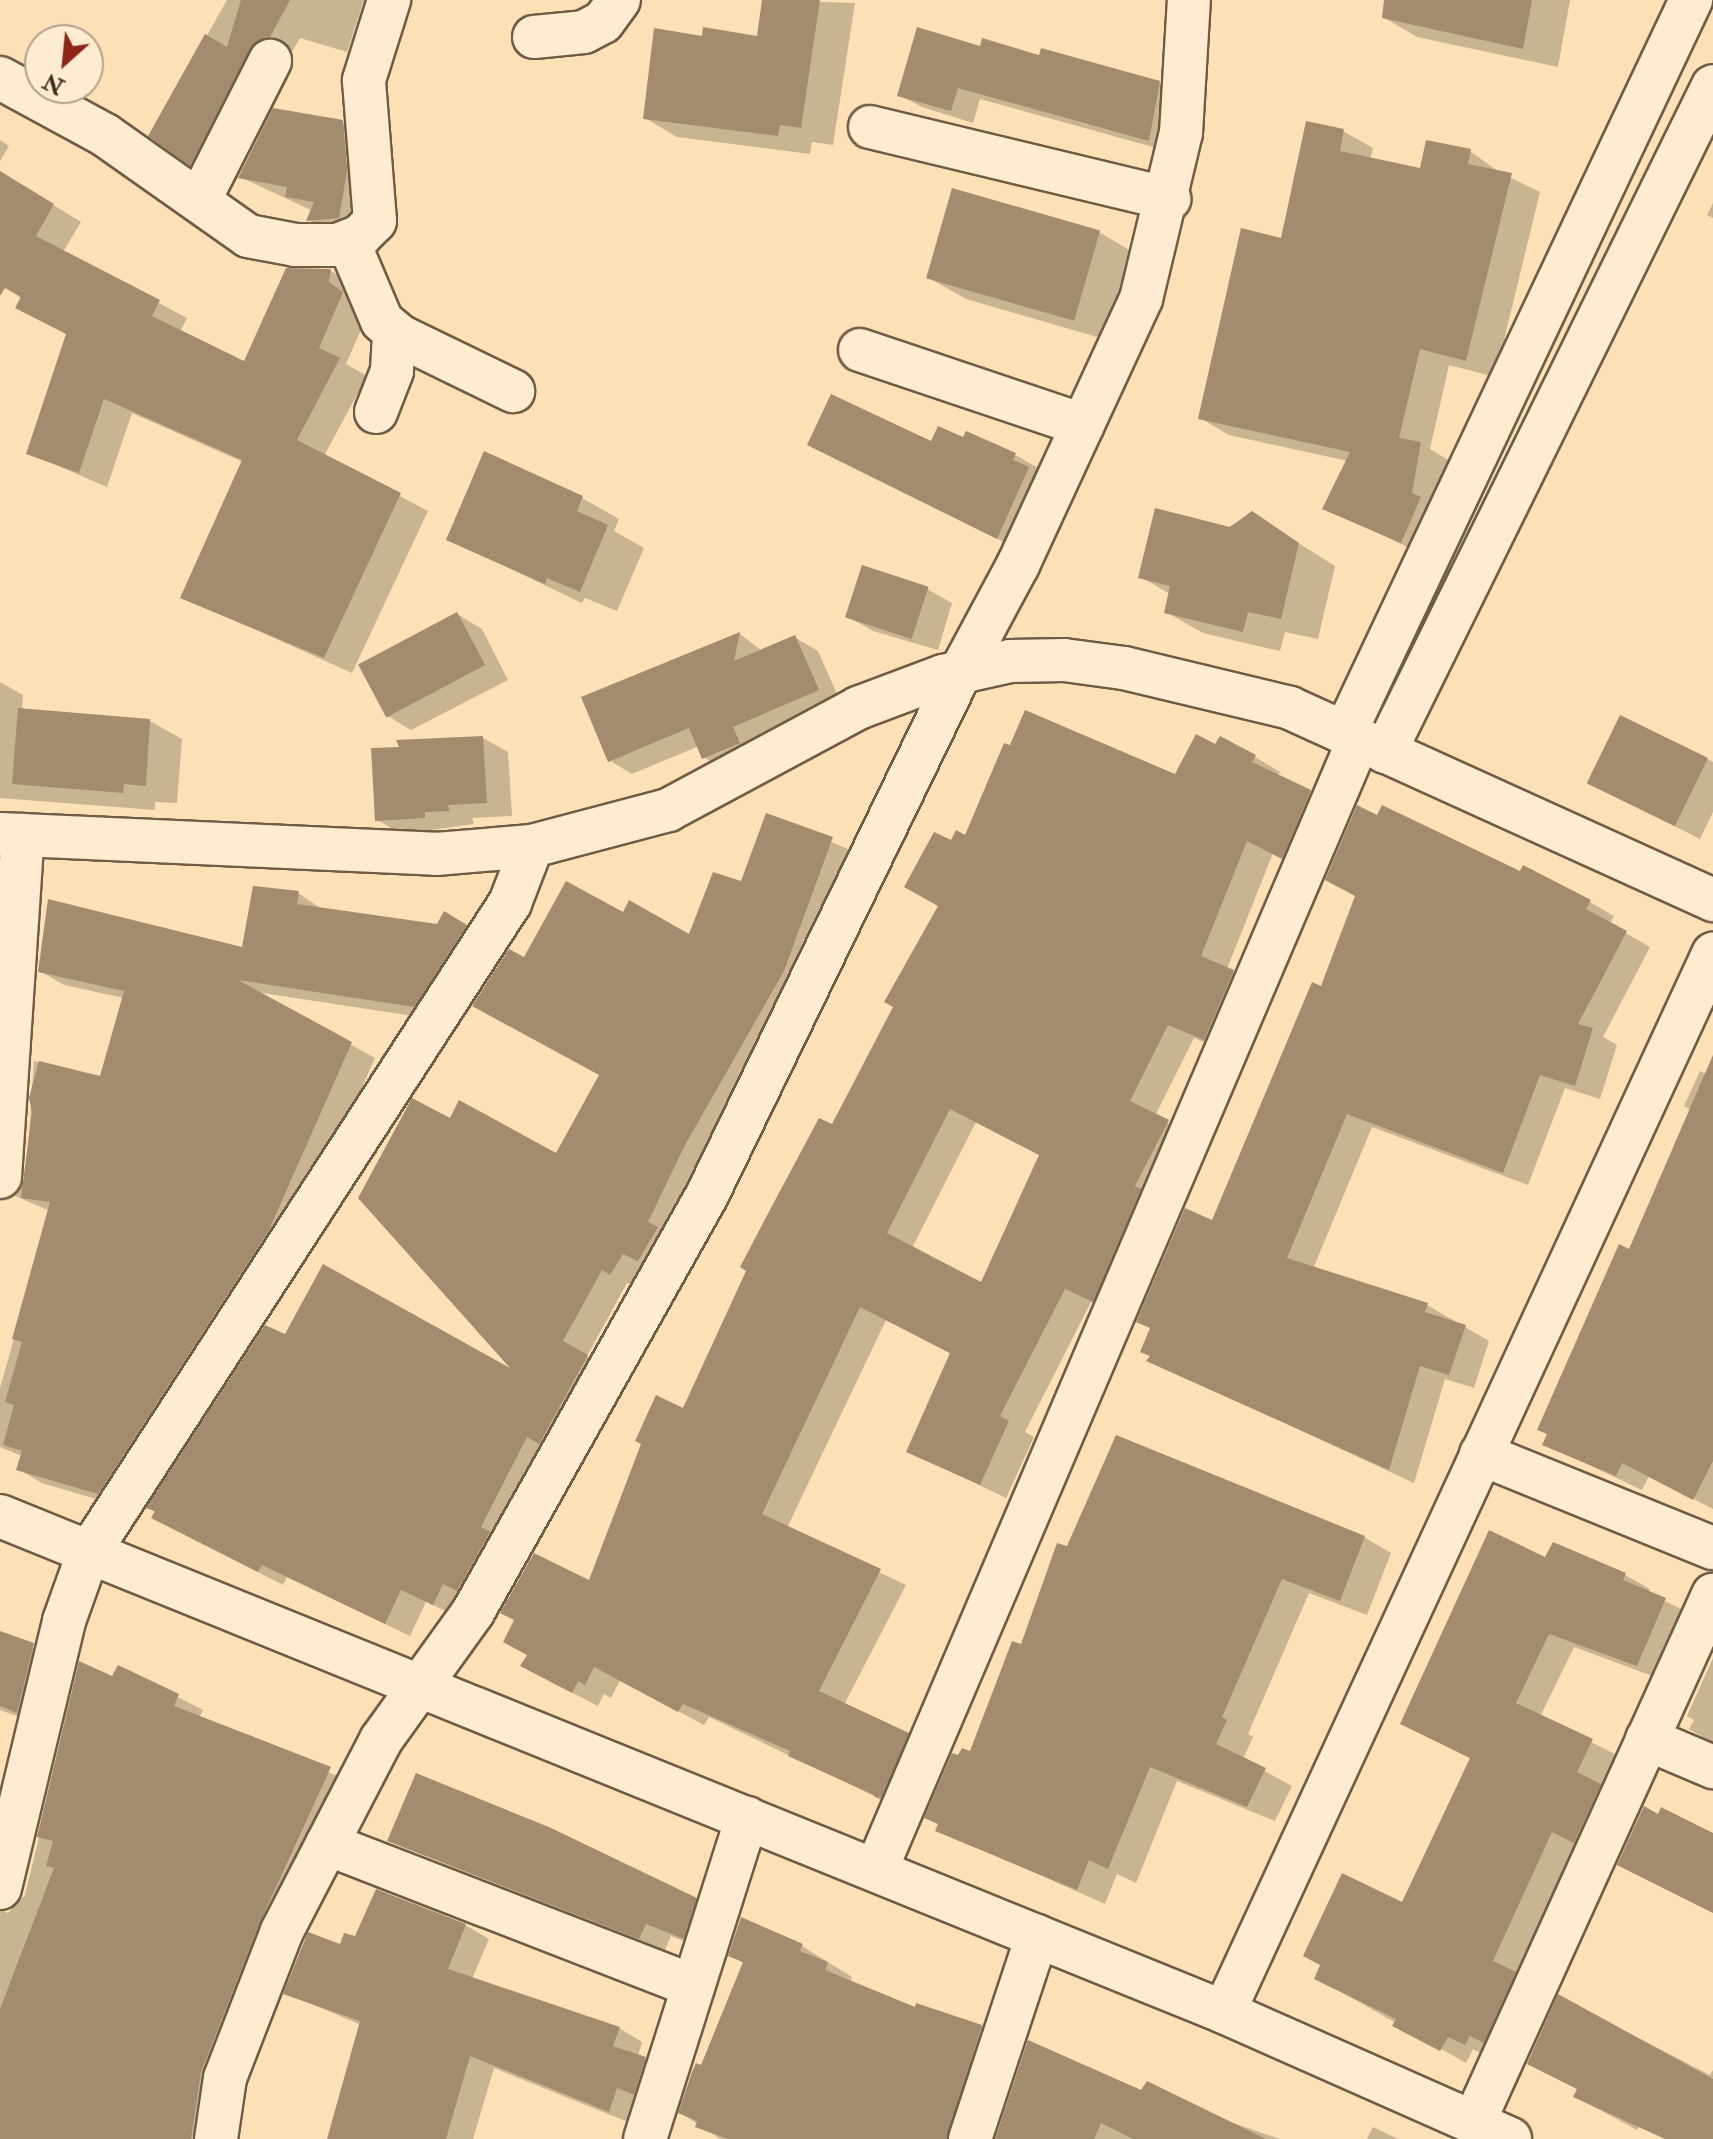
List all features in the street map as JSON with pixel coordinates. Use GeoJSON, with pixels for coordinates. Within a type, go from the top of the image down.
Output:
{"type":"FeatureCollection","features":[{"type":"Feature","properties":{"kind":"street"},"geometry":{"type":"LineString","coordinates":[[0,78],[105,135],[200,199],[248,236],[295,245],[348,241],[375,221],[364,80],[389,0]]}},
{"type":"Feature","properties":{"kind":"street"},"geometry":{"type":"LineString","coordinates":[[534,37],[584,32],[603,22],[619,0]]}},
{"type":"Feature","properties":{"kind":"street"},"geometry":{"type":"LineString","coordinates":[[216,2139],[231,2064],[282,1931],[381,1740],[473,1612],[707,1195],[1083,425],[1141,299],[1169,199],[1183,119],[1189,0]]}},
{"type":"Feature","properties":{"kind":"street"},"geometry":{"type":"LineString","coordinates":[[876,1870],[1363,741],[1691,0]]}},
{"type":"Feature","properties":{"kind":"street"},"geometry":{"type":"LineString","coordinates":[[200,199],[270,61]]}},
{"type":"Feature","properties":{"kind":"street"},"geometry":{"type":"LineString","coordinates":[[1363,741],[1713,86]]}},
{"type":"Feature","properties":{"kind":"street"},"geometry":{"type":"LineString","coordinates":[[870,127],[1169,199]]}},
{"type":"Feature","properties":{"kind":"street"},"geometry":{"type":"LineString","coordinates":[[348,241],[382,321],[394,332],[513,391]]}},
{"type":"Feature","properties":{"kind":"street"},"geometry":{"type":"LineString","coordinates":[[376,412],[392,371],[394,332]]}},
{"type":"Feature","properties":{"kind":"street"},"geometry":{"type":"LineString","coordinates":[[860,350],[1083,425]]}},
{"type":"Feature","properties":{"kind":"street"},"geometry":{"type":"LineString","coordinates":[[0,1177],[12,834],[436,854],[532,846],[668,810],[858,708],[960,673],[1010,661],[1064,660],[1124,668],[1290,708],[1713,900]]}},
{"type":"Feature","properties":{"kind":"street"},"geometry":{"type":"LineString","coordinates":[[0,1888],[64,1621],[88,1554],[510,903],[532,846]]}},
{"type":"Feature","properties":{"kind":"street"},"geometry":{"type":"LineString","coordinates":[[1224,2012],[1713,954]]}},
{"type":"Feature","properties":{"kind":"street"},"geometry":{"type":"LineString","coordinates":[[1481,1454],[1713,1548]]}},
{"type":"Feature","properties":{"kind":"street"},"geometry":{"type":"LineString","coordinates":[[0,1516],[1224,2012],[1492,2130],[1647,1739],[1713,1595]]}},
{"type":"Feature","properties":{"kind":"street"},"geometry":{"type":"LineString","coordinates":[[1647,1739],[1713,1767]]}},
{"type":"Feature","properties":{"kind":"street"},"geometry":{"type":"LineString","coordinates":[[658,2135],[693,1986],[747,1818]]}},
{"type":"Feature","properties":{"kind":"street"},"geometry":{"type":"LineString","coordinates":[[327,1844],[693,1986]]}},
{"type":"Feature","properties":{"kind":"street"},"geometry":{"type":"LineString","coordinates":[[970,2139],[1037,1936]]}},
{"type":"Feature","properties":{"kind":"building"},"geometry":{"type":"Polygon","coordinates":[[[241,0],[290,0],[270,37],[249,50],[190,166],[148,136],[205,34],[227,47],[241,0]]]}},
{"type":"Feature","properties":{"kind":"building"},"geometry":{"type":"Polygon","coordinates":[[[762,0],[820,0],[801,128],[780,125],[778,136],[643,119],[654,28],[702,36],[703,27],[757,36],[762,0]]]}},
{"type":"Feature","properties":{"kind":"building"},"geometry":{"type":"Polygon","coordinates":[[[1384,0],[1532,0],[1523,49],[1382,18],[1384,0]]]}},
{"type":"Feature","properties":{"kind":"building"},"geometry":{"type":"Polygon","coordinates":[[[917,27],[980,46],[982,38],[1039,55],[1041,48],[1160,81],[1149,141],[958,88],[951,111],[897,96],[917,27]]]}},
{"type":"Feature","properties":{"kind":"building"},"geometry":{"type":"Polygon","coordinates":[[[273,108],[343,120],[347,171],[339,218],[306,221],[314,202],[285,197],[287,187],[238,178],[273,108]]]}},
{"type":"Feature","properties":{"kind":"building"},"geometry":{"type":"Polygon","coordinates":[[[1306,121],[1344,129],[1340,151],[1420,168],[1426,140],[1471,149],[1468,164],[1512,173],[1466,361],[1420,349],[1399,438],[1421,442],[1412,493],[1421,497],[1401,543],[1322,509],[1350,452],[1198,419],[1241,228],[1281,238],[1306,121]]]}},
{"type":"Feature","properties":{"kind":"building"},"geometry":{"type":"Polygon","coordinates":[[[0,171],[54,204],[36,236],[160,300],[152,316],[244,361],[286,268],[331,269],[329,282],[343,292],[319,348],[340,358],[297,440],[401,493],[324,658],[180,598],[242,460],[104,399],[79,473],[26,454],[66,334],[15,308],[21,297],[5,288],[0,296],[0,171]]]}},
{"type":"Feature","properties":{"kind":"building"},"geometry":{"type":"Polygon","coordinates":[[[952,188],[1100,230],[1074,321],[926,278],[952,188]]]}},
{"type":"Feature","properties":{"kind":"building"},"geometry":{"type":"Polygon","coordinates":[[[831,394],[931,441],[938,426],[963,437],[966,431],[1016,453],[1013,460],[1029,467],[997,539],[807,445],[831,394]]]}},
{"type":"Feature","properties":{"kind":"building"},"geometry":{"type":"Polygon","coordinates":[[[484,451],[583,496],[577,511],[608,525],[580,592],[547,578],[545,584],[446,540],[484,451]]]}},
{"type":"Feature","properties":{"kind":"building"},"geometry":{"type":"Polygon","coordinates":[[[1155,508],[1230,527],[1252,511],[1299,543],[1281,619],[1248,612],[1243,632],[1164,613],[1170,586],[1138,578],[1155,508]]]}},
{"type":"Feature","properties":{"kind":"building"},"geometry":{"type":"Polygon","coordinates":[[[862,565],[929,587],[912,639],[845,617],[862,565]]]}},
{"type":"Feature","properties":{"kind":"building"},"geometry":{"type":"Polygon","coordinates":[[[457,612],[485,665],[386,718],[358,665],[457,612]]]}},
{"type":"Feature","properties":{"kind":"building"},"geometry":{"type":"Polygon","coordinates":[[[740,632],[734,661],[795,635],[819,690],[733,727],[740,743],[702,759],[689,728],[608,762],[581,697],[740,632]]]}},
{"type":"Feature","properties":{"kind":"building"},"geometry":{"type":"Polygon","coordinates":[[[18,708],[150,719],[146,786],[124,784],[123,793],[12,784],[18,708]]]}},
{"type":"Feature","properties":{"kind":"building"},"geometry":{"type":"Polygon","coordinates":[[[1025,710],[1175,774],[1196,734],[1215,744],[1220,736],[1256,755],[1252,762],[1311,790],[1282,859],[1247,841],[1201,956],[1234,970],[1204,1040],[1168,1025],[1130,1101],[1169,1120],[1135,1186],[1141,1189],[1093,1302],[1065,1289],[1000,1416],[1009,1421],[980,1485],[906,1452],[950,1353],[860,1307],[762,1514],[881,1569],[819,1691],[909,1733],[881,1798],[788,1756],[790,1751],[683,1704],[678,1712],[594,1667],[585,1685],[578,1681],[572,1693],[520,1666],[527,1655],[503,1642],[514,1620],[500,1613],[534,1553],[589,1580],[641,1444],[635,1441],[656,1395],[683,1408],[746,1271],[740,1267],[819,1118],[832,1124],[893,1007],[884,1002],[938,906],[904,887],[934,832],[951,840],[956,830],[965,835],[1004,743],[1010,745],[1025,710]],[[950,1109],[887,1233],[981,1282],[1039,1155],[950,1109]]]}},
{"type":"Feature","properties":{"kind":"building"},"geometry":{"type":"Polygon","coordinates":[[[1620,715],[1708,758],[1675,826],[1587,783],[1620,715]]]}},
{"type":"Feature","properties":{"kind":"building"},"geometry":{"type":"Polygon","coordinates":[[[483,736],[487,803],[448,805],[450,811],[425,812],[425,818],[375,821],[371,748],[399,747],[396,740],[483,736]]]}},
{"type":"Feature","properties":{"kind":"building"},"geometry":{"type":"Polygon","coordinates":[[[1357,805],[1377,815],[1382,805],[1520,871],[1523,865],[1591,900],[1586,909],[1627,931],[1578,1024],[1593,1028],[1575,1086],[1540,1075],[1503,1173],[1347,1114],[1287,1258],[1428,1303],[1425,1312],[1466,1325],[1449,1375],[1420,1366],[1389,1470],[1146,1361],[1150,1356],[1140,1352],[1150,1328],[1136,1322],[1185,1208],[1212,1220],[1312,982],[1321,986],[1355,896],[1325,880],[1357,805]]]}},
{"type":"Feature","properties":{"kind":"building"},"geometry":{"type":"Polygon","coordinates":[[[766,813],[833,837],[784,971],[684,1147],[648,1222],[658,1227],[638,1261],[623,1254],[610,1275],[602,1270],[563,1341],[588,1355],[539,1444],[527,1437],[481,1527],[490,1532],[457,1591],[443,1584],[433,1605],[401,1590],[385,1624],[262,1565],[258,1572],[151,1518],[155,1511],[146,1508],[265,1325],[285,1334],[323,1264],[510,1368],[358,1198],[412,1098],[450,1118],[459,1100],[556,1153],[599,1075],[472,1006],[509,949],[524,957],[566,881],[623,912],[629,900],[689,934],[713,872],[741,881],[766,813]]]}},
{"type":"Feature","properties":{"kind":"building"},"geometry":{"type":"Polygon","coordinates":[[[253,886],[299,891],[297,904],[437,924],[444,911],[467,925],[414,1007],[238,980],[352,1042],[269,1230],[98,1494],[16,1470],[22,1451],[3,1445],[14,1405],[5,1402],[22,1342],[12,1339],[50,1202],[21,1198],[32,1112],[29,1098],[39,1061],[100,1076],[124,991],[38,972],[48,899],[242,947],[253,886]]]}},
{"type":"Feature","properties":{"kind":"building"},"geometry":{"type":"Polygon","coordinates":[[[1713,1055],[1713,1461],[1693,1500],[1622,1463],[1616,1476],[1542,1445],[1547,1434],[1537,1430],[1619,1244],[1629,1249],[1713,1055]]]}},
{"type":"Feature","properties":{"kind":"building"},"geometry":{"type":"Polygon","coordinates":[[[1116,1435],[1365,1536],[1340,1601],[1282,1579],[1222,1717],[1227,1720],[1216,1744],[1266,1768],[1247,1807],[1150,1767],[1108,1869],[1089,1860],[1077,1890],[935,1831],[938,1824],[924,1818],[952,1753],[958,1755],[962,1748],[970,1751],[1012,1641],[1021,1644],[1057,1543],[1067,1546],[1116,1435]]]}},
{"type":"Feature","properties":{"kind":"building"},"geometry":{"type":"Polygon","coordinates":[[[1489,1530],[1545,1557],[1553,1542],[1626,1573],[1623,1580],[1666,1598],[1637,1666],[1549,1634],[1516,1703],[1593,1739],[1577,1772],[1601,1784],[1574,1843],[1552,1832],[1493,1961],[1516,1972],[1484,2043],[1470,2036],[1465,2045],[1448,2037],[1440,2051],[1392,2026],[1396,2019],[1314,1979],[1320,1965],[1303,1956],[1342,1873],[1402,1902],[1470,1758],[1400,1724],[1489,1530]]]}},
{"type":"Feature","properties":{"kind":"building"},"geometry":{"type":"Polygon","coordinates":[[[0,1631],[34,1643],[17,1713],[0,1706],[0,1631]]]}},
{"type":"Feature","properties":{"kind":"building"},"geometry":{"type":"Polygon","coordinates":[[[79,1661],[112,1676],[118,1665],[179,1694],[174,1706],[331,1767],[260,1922],[201,2072],[191,2139],[0,2139],[0,2009],[54,1868],[46,1866],[53,1841],[37,1837],[79,1661]]]}},
{"type":"Feature","properties":{"kind":"building"},"geometry":{"type":"Polygon","coordinates":[[[416,1773],[551,1828],[697,1898],[684,1939],[646,1924],[639,1939],[387,1841],[416,1773]]]}},
{"type":"Feature","properties":{"kind":"building"},"geometry":{"type":"Polygon","coordinates":[[[1644,1806],[1658,1814],[1661,1807],[1713,1833],[1713,1913],[1617,1865],[1644,1806]]]}},
{"type":"Feature","properties":{"kind":"building"},"geometry":{"type":"Polygon","coordinates":[[[376,1889],[466,1924],[448,1969],[620,2027],[613,2046],[646,2057],[634,2095],[617,2088],[609,2112],[470,2056],[446,2139],[327,2139],[360,2021],[283,1994],[308,1932],[340,1944],[344,1933],[355,1936],[376,1889]]]}},
{"type":"Feature","properties":{"kind":"building"},"geometry":{"type":"Polygon","coordinates":[[[741,1917],[803,1944],[800,1951],[828,1962],[825,1970],[915,2007],[916,2003],[982,2025],[947,2139],[728,2139],[695,2127],[697,2121],[678,2113],[692,2072],[696,2063],[701,2065],[743,1962],[728,1956],[741,1917]]]}},
{"type":"Feature","properties":{"kind":"building"},"geometry":{"type":"Polygon","coordinates":[[[1558,1994],[1713,2079],[1713,2139],[1665,2139],[1573,2097],[1577,2089],[1527,2064],[1558,1994]]]}},
{"type":"Feature","properties":{"kind":"building"},"geometry":{"type":"Polygon","coordinates":[[[1028,2040],[1141,2090],[1147,2081],[1266,2139],[1133,2139],[1101,2123],[1094,2139],[995,2139],[1028,2040]]]}}]}
